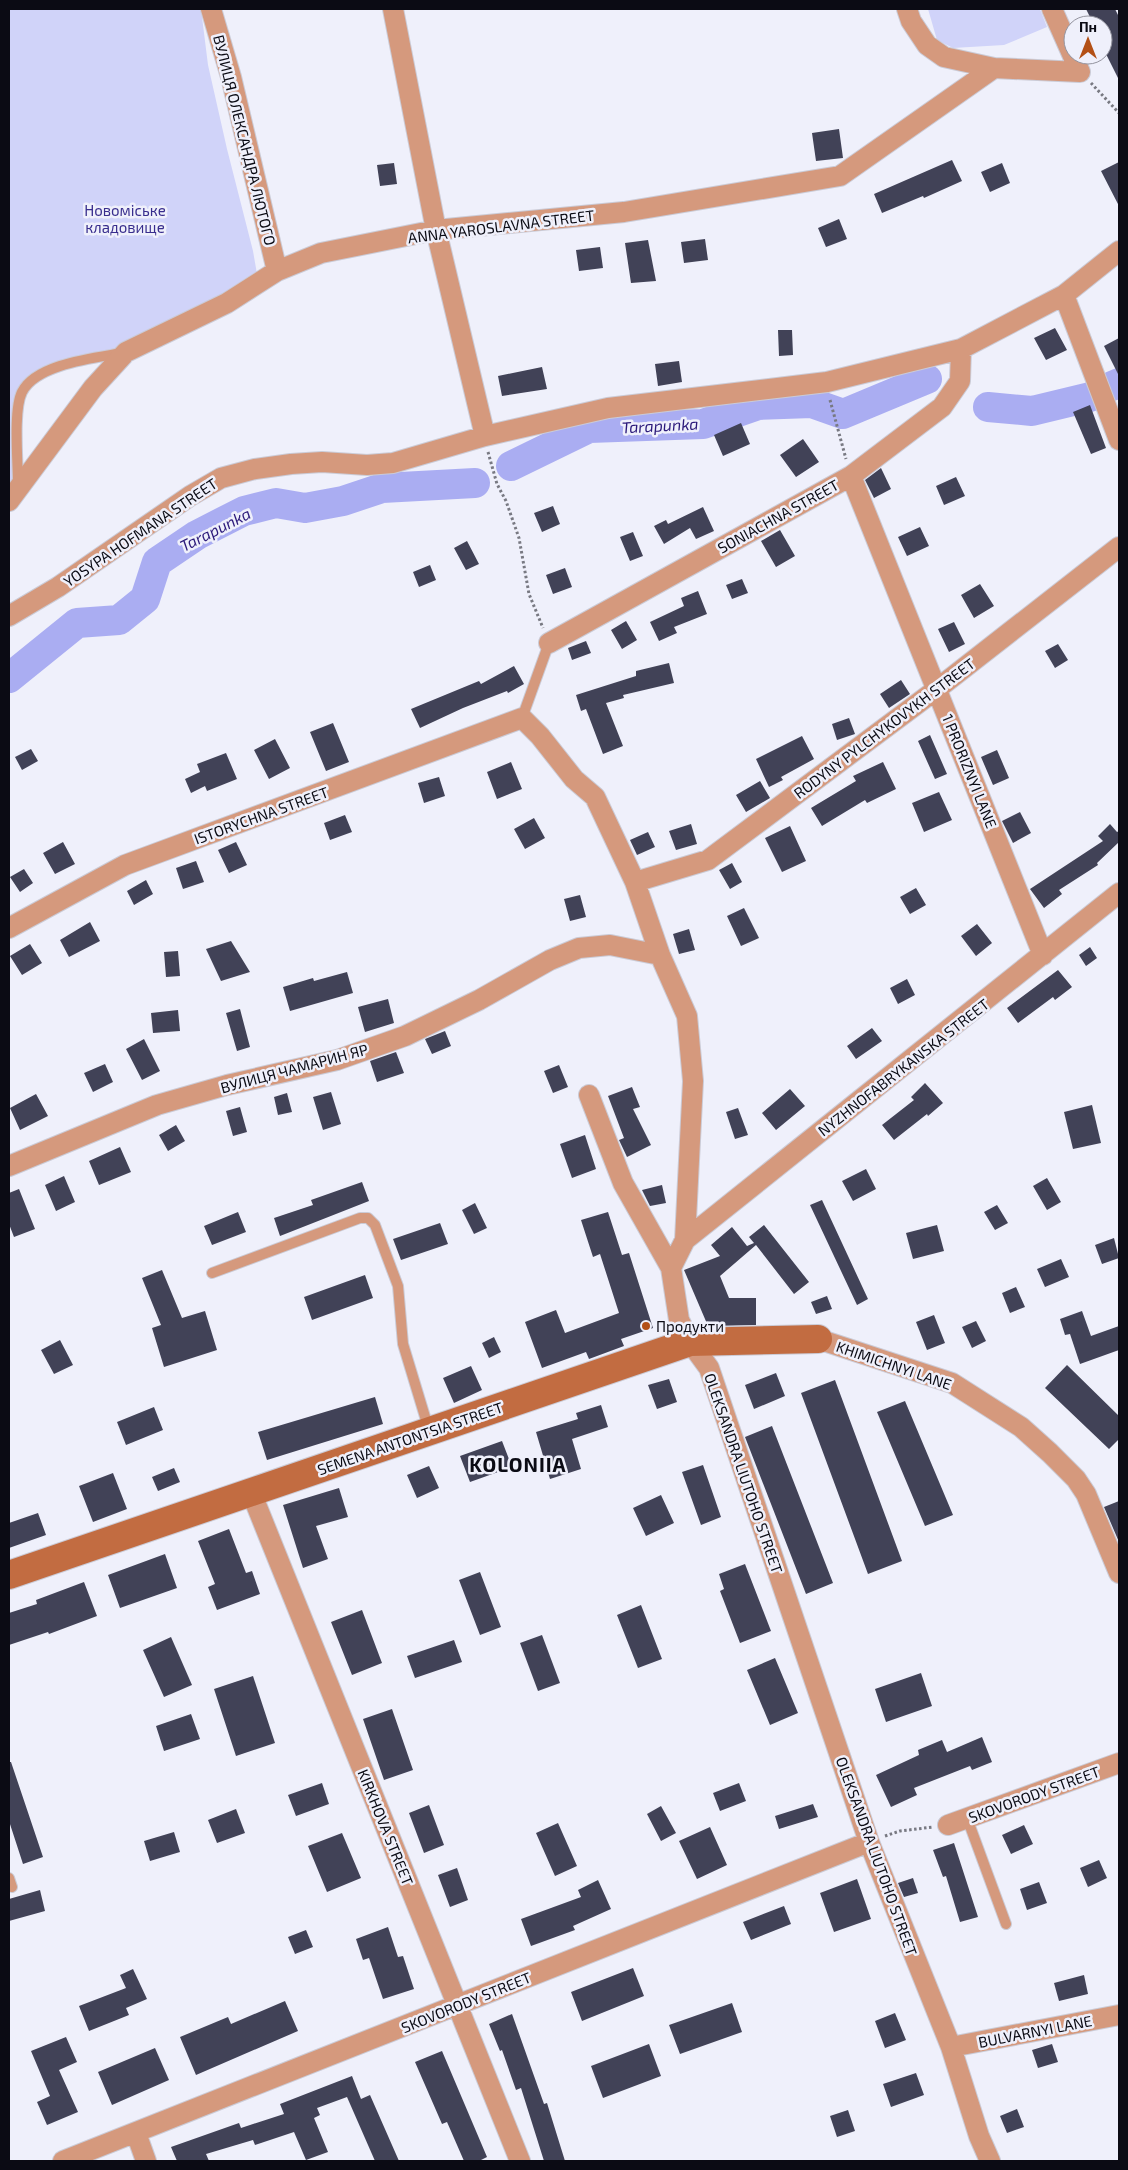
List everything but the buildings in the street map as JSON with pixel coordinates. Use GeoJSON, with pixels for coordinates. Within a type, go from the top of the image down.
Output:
{"type":"FeatureCollection","features":[{"type":"Feature","properties":{"kind":"street","name":"ВУЛИЦЯ ОЛЕКСАНДРА ЛЮТОГО"},"geometry":{"type":"LineString","coordinates":[[211,9],[231,77],[277,271]]}},
{"type":"Feature","properties":{"kind":"street"},"geometry":{"type":"LineString","coordinates":[[393,9],[436,230],[484,436],[608,408],[827,382],[961,348],[1064,295],[1119,251]]}},
{"type":"Feature","properties":{"kind":"street"},"geometry":{"type":"LineString","coordinates":[[907,9],[911,21],[927,45],[944,57],[994,68],[1080,72],[1052,9]]}},
{"type":"Feature","properties":{"kind":"street","name":"ANNA YAROSLAVNA STREET"},"geometry":{"type":"LineString","coordinates":[[13,494],[93,388],[126,352],[227,303],[277,271],[321,253],[436,230],[624,212],[840,176],[994,68]]}},
{"type":"Feature","properties":{"kind":"street"},"geometry":{"type":"LineString","coordinates":[[1064,295],[1119,440]]}},
{"type":"Feature","properties":{"kind":"street","name":"SONIACHNA STREET"},"geometry":{"type":"LineString","coordinates":[[549,643],[851,476],[942,407],[960,380],[961,348]]}},
{"type":"Feature","properties":{"kind":"street","name":"YOSYPA HOFMANA STREET"},"geometry":{"type":"LineString","coordinates":[[9,616],[58,587],[190,496],[222,478],[255,468],[291,464],[322,462],[368,465],[393,463],[484,436]]}},
{"type":"Feature","properties":{"kind":"street","name":"1 PRORIZNYI LANE"},"geometry":{"type":"LineString","coordinates":[[851,476],[1043,955]]}},
{"type":"Feature","properties":{"kind":"street","name":"RODYNY PYLCHYKOVYKH STREET"},"geometry":{"type":"LineString","coordinates":[[635,882],[708,860],[937,689],[1119,547]]}},
{"type":"Feature","properties":{"kind":"street"},"geometry":{"type":"LineString","coordinates":[[522,718],[540,736],[574,779],[594,797],[635,882],[660,955],[687,1016],[693,1082],[685,1240],[671,1268]]}},
{"type":"Feature","properties":{"kind":"street","name":"ISTORYCHNA STREET"},"geometry":{"type":"LineString","coordinates":[[9,928],[125,865],[522,718]]}},
{"type":"Feature","properties":{"kind":"street","name":"NYZHNOFABRYKANSKA STREET"},"geometry":{"type":"LineString","coordinates":[[685,1240],[1119,893]]}},
{"type":"Feature","properties":{"kind":"street","name":"ВУЛИЦЯ ЧАМАРИН ЯР"},"geometry":{"type":"LineString","coordinates":[[9,1166],[157,1105],[227,1084],[338,1060],[406,1036],[479,1000],[550,960],[579,948],[610,945],[660,955]]}},
{"type":"Feature","properties":{"kind":"street"},"geometry":{"type":"LineString","coordinates":[[590,1095],[624,1183],[671,1268]]}},
{"type":"Feature","properties":{"kind":"street","name":"OLEKSANDRA LIUTOHO STREET"},"geometry":{"type":"LineString","coordinates":[[671,1268],[679,1320],[690,1342],[709,1368],[869,1842],[951,2047],[979,2136],[990,2161]]}},
{"type":"Feature","properties":{"kind":"street","name":"SEMENA ANTONTSIA STREET"},"geometry":{"type":"LineString","coordinates":[[9,1575],[690,1342],[818,1339]]}},
{"type":"Feature","properties":{"kind":"street","name":"KHIMICHNYI LANE"},"geometry":{"type":"LineString","coordinates":[[818,1339],[952,1383],[1021,1427],[1076,1479],[1086,1494],[1119,1573]]}},
{"type":"Feature","properties":{"kind":"street","name":"KIRKHOVA STREET"},"geometry":{"type":"LineString","coordinates":[[251,1492],[520,2161]]}},
{"type":"Feature","properties":{"kind":"street","name":"SKOVORODY STREET"},"geometry":{"type":"LineString","coordinates":[[958,1821],[1119,1763]]}},
{"type":"Feature","properties":{"kind":"street","name":"SKOVORODY STREET"},"geometry":{"type":"LineString","coordinates":[[63,2161],[869,1842]]}},
{"type":"Feature","properties":{"kind":"street","name":"BULVARNYI LANE"},"geometry":{"type":"LineString","coordinates":[[951,2047],[1119,2015]]}},
{"type":"Feature","properties":{"kind":"street"},"geometry":{"type":"LineString","coordinates":[[136,2133],[146,2161]]}},
{"type":"Feature","properties":{"kind":"lane"},"geometry":{"type":"LineString","coordinates":[[13,494],[18,415],[20,399],[25,387],[34,378],[58,367],[126,352]]}},
{"type":"Feature","properties":{"kind":"lane"},"geometry":{"type":"LineString","coordinates":[[522,718],[549,643]]}},
{"type":"Feature","properties":{"kind":"lane"},"geometry":{"type":"LineString","coordinates":[[212,1273],[360,1218],[368,1218],[375,1225],[398,1286],[403,1344],[429,1431]]}},
{"type":"Feature","properties":{"kind":"lane"},"geometry":{"type":"LineString","coordinates":[[958,1821],[1006,1924]]}},
{"type":"Feature","properties":{"kind":"path"},"geometry":{"type":"LineString","coordinates":[[1080,72],[1119,113]]}},
{"type":"Feature","properties":{"kind":"path"},"geometry":{"type":"LineString","coordinates":[[830,402],[851,476]]}},
{"type":"Feature","properties":{"kind":"path"},"geometry":{"type":"LineString","coordinates":[[484,436],[497,484],[506,501],[519,538],[528,594],[549,643]]}},
{"type":"Feature","properties":{"kind":"path"},"geometry":{"type":"LineString","coordinates":[[900,1831],[958,1821]]}},
{"type":"Feature","properties":{"kind":"green space","name":"Новоміське кладовище"},"geometry":{"type":"Polygon","coordinates":[[[9,9],[201,9],[208,65],[257,274],[209,306],[128,346],[68,359],[20,387],[14,401],[14,485],[9,491],[9,9]]]}},
{"type":"Feature","properties":{"kind":"green space"},"geometry":{"type":"Polygon","coordinates":[[[928,9],[1040,9],[1047,27],[1004,45],[953,48],[937,40],[928,9]]]}},
{"type":"Feature","properties":{"kind":"waterway","name":"Tarapunka"},"geometry":{"type":"LineString","coordinates":[[511,466],[589,428],[703,424],[758,405],[812,403],[843,414],[927,379]]}},
{"type":"Feature","properties":{"kind":"waterway","name":"Tarapunka"},"geometry":{"type":"LineString","coordinates":[[1112,386],[1119,383]]}},
{"type":"Feature","properties":{"kind":"waterway","name":"Tarapunka"},"geometry":{"type":"LineString","coordinates":[[988,407],[1032,411],[1090,397]]}},
{"type":"Feature","properties":{"kind":"waterway","name":"Tarapunka"},"geometry":{"type":"LineString","coordinates":[[9,678],[77,623],[119,620],[145,599],[157,562],[197,535],[244,511],[276,503],[305,508],[343,501],[382,488],[475,483]]}},
{"type":"Feature","properties":{"kind":"place","name":"Продукти"},"geometry":{"type":"Point","coordinates":[646,1326]}},
{"type":"Feature","properties":{"kind":"district","name":"KOLONIIA"},"geometry":{"type":"Point","coordinates":[518,1464]}}]}
